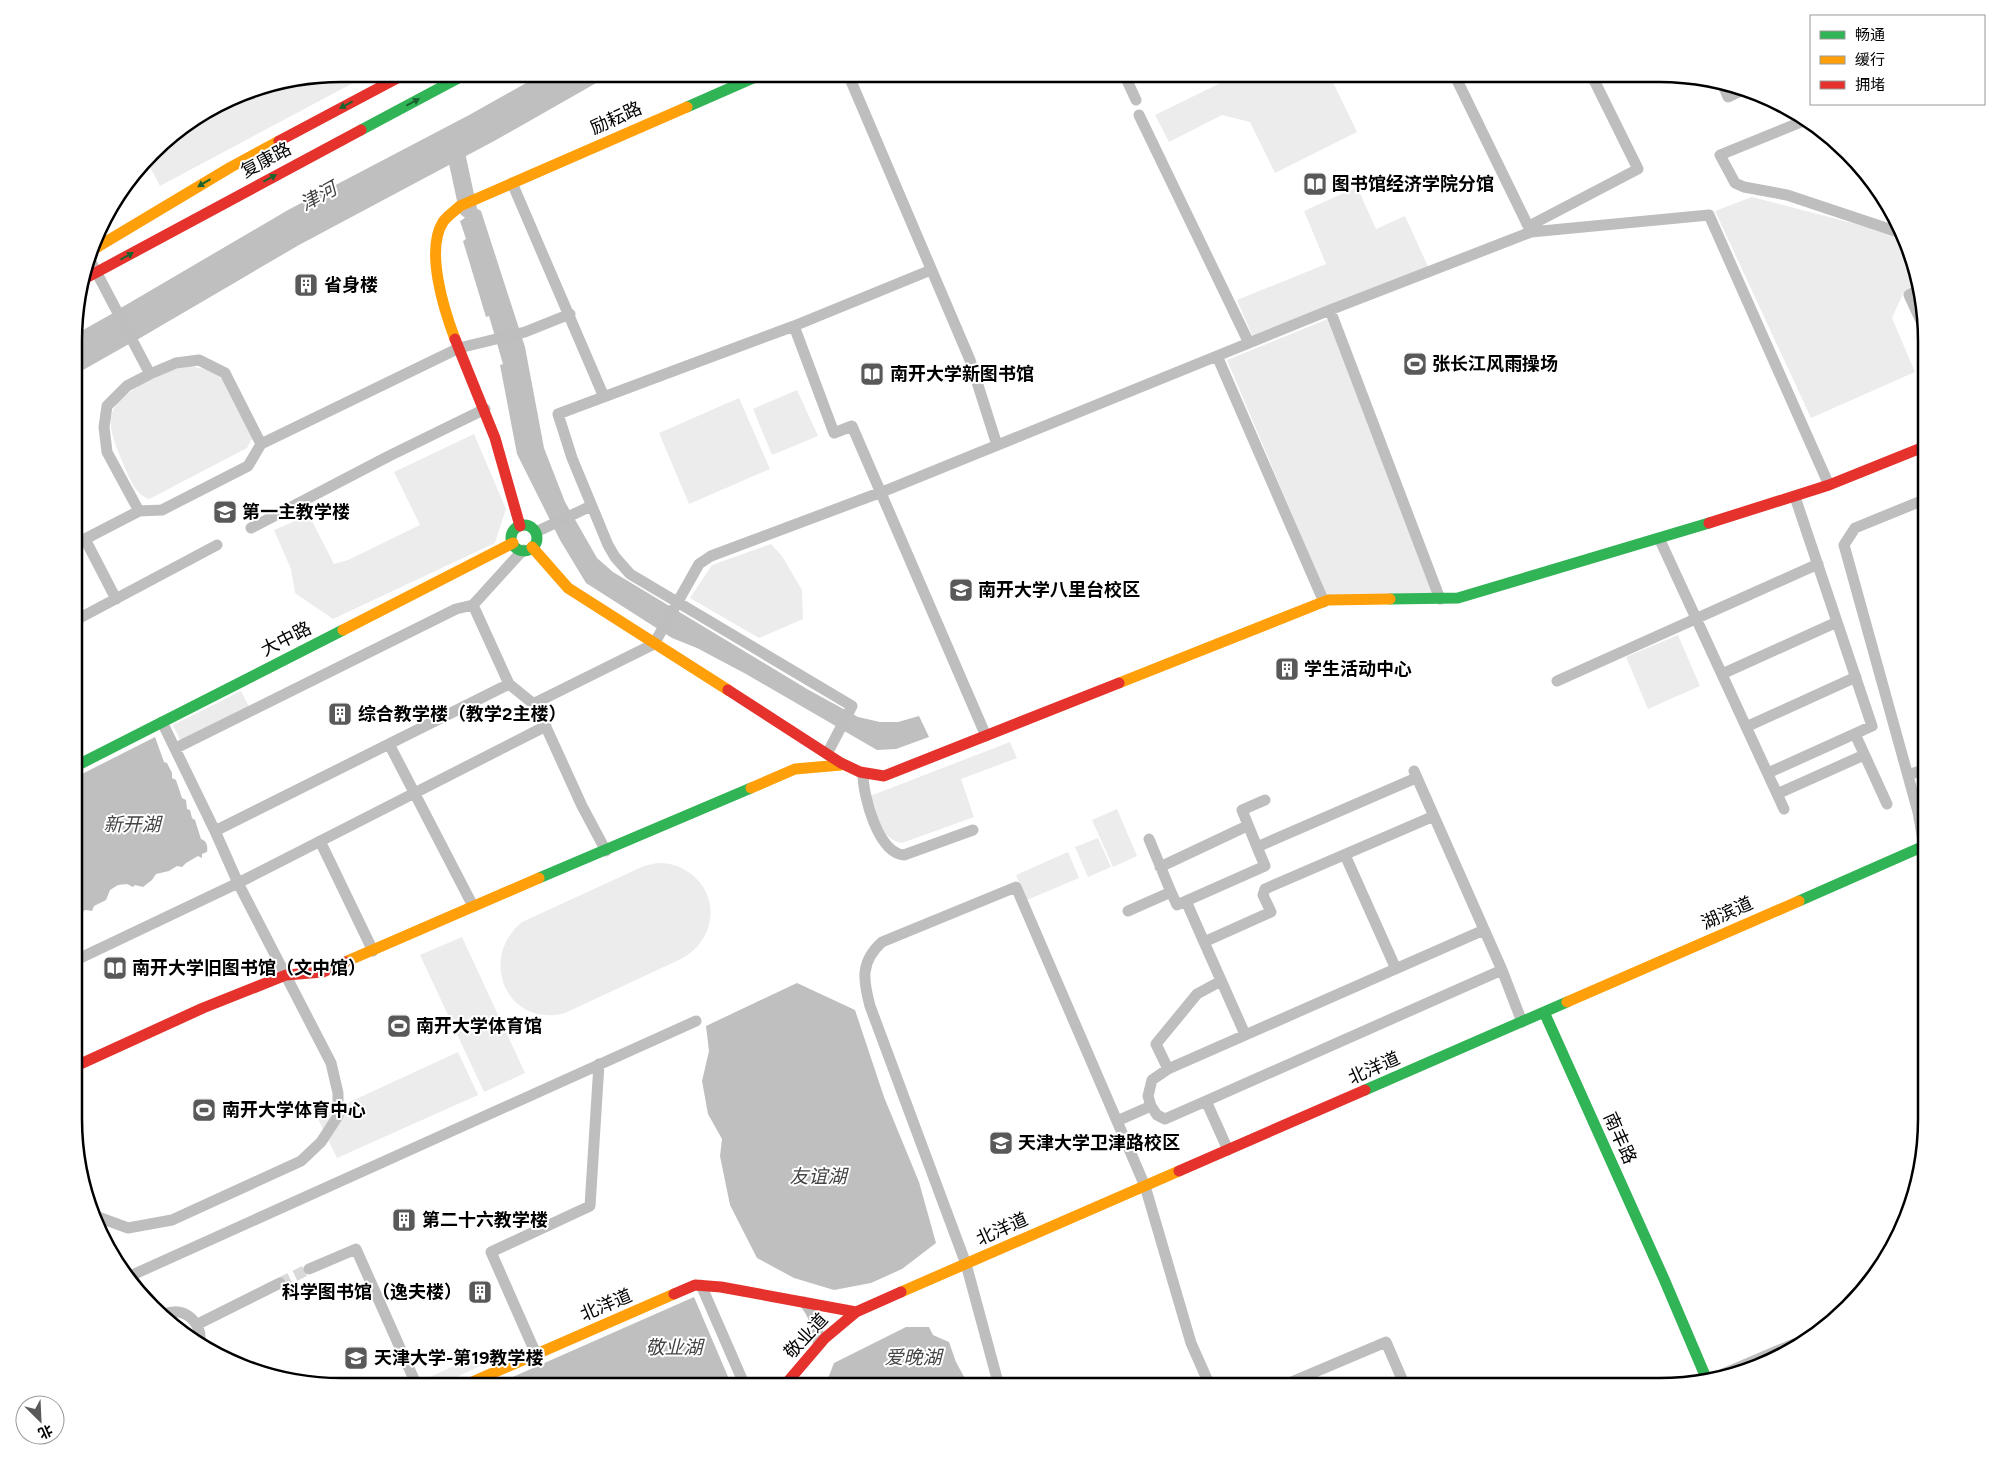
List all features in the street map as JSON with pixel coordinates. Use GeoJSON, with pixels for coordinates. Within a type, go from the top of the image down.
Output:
{"type":"FeatureCollection","features":[{"type":"Feature","properties":{"kind":"main road","name":"复康路"},"geometry":{"type":"LineString","coordinates":[[101,244],[231,167],[388,83]]}},
{"type":"Feature","properties":{"kind":"main road","name":"复康路"},"geometry":{"type":"LineString","coordinates":[[91,276],[449,83]]}},
{"type":"Feature","properties":{"kind":"main road","name":"励耘路"},"geometry":{"type":"LineString","coordinates":[[520,526],[500,448],[459,348],[436,280],[435,242],[442,221],[453,209],[741,83]]}},
{"type":"Feature","properties":{"kind":"main road"},"geometry":{"type":"LineString","coordinates":[[527,549],[536,542],[536,532],[530,526],[520,526],[513,531],[513,543],[515,546],[527,549],[568,588],[827,754],[841,765],[863,774],[884,776],[1324,602],[1336,600],[1458,598],[1795,497],[1829,486],[1918,449]]}},
{"type":"Feature","properties":{"kind":"main road","name":"大中路"},"geometry":{"type":"LineString","coordinates":[[83,762],[513,543]]}},
{"type":"Feature","properties":{"kind":"main road"},"geometry":{"type":"LineString","coordinates":[[83,1063],[203,1008],[286,975],[323,972],[795,769],[841,765]]}},
{"type":"Feature","properties":{"kind":"main road","name":"湖滨道"},"geometry":{"type":"LineString","coordinates":[[1544,1012],[1918,852]]}},
{"type":"Feature","properties":{"kind":"main road","name":"北洋道"},"geometry":{"type":"LineString","coordinates":[[481,1378],[695,1285],[721,1287],[856,1312],[1544,1012]]}},
{"type":"Feature","properties":{"kind":"main road","name":"南丰路"},"geometry":{"type":"LineString","coordinates":[[1544,1012],[1664,1279],[1677,1299],[1708,1373]]}},
{"type":"Feature","properties":{"kind":"main road","name":"敬业道"},"geometry":{"type":"LineString","coordinates":[[791,1378],[834,1329],[856,1312]]}},
{"type":"Feature","properties":{"kind":"street"},"geometry":{"type":"LineString","coordinates":[[852,83],[970,360],[997,445]]}},
{"type":"Feature","properties":{"kind":"street"},"geometry":{"type":"LineString","coordinates":[[1128,83],[1136,100]]}},
{"type":"Feature","properties":{"kind":"street"},"geometry":{"type":"LineString","coordinates":[[1458,83],[1530,229]]}},
{"type":"Feature","properties":{"kind":"street"},"geometry":{"type":"LineString","coordinates":[[535,703],[654,644],[699,564],[710,556],[880,492],[1530,229],[1638,169],[1595,83]]}},
{"type":"Feature","properties":{"kind":"street"},"geometry":{"type":"LineString","coordinates":[[1725,91],[1728,97],[1735,94]]}},
{"type":"Feature","properties":{"kind":"street"},"geometry":{"type":"LineString","coordinates":[[1139,115],[1249,343]]}},
{"type":"Feature","properties":{"kind":"street"},"geometry":{"type":"LineString","coordinates":[[1798,123],[1720,155],[1736,183],[1744,187],[1787,194],[1892,229]]}},
{"type":"Feature","properties":{"kind":"street"},"geometry":{"type":"LineString","coordinates":[[512,183],[570,314],[604,397]]}},
{"type":"Feature","properties":{"kind":"street"},"geometry":{"type":"LineString","coordinates":[[1530,229],[1709,215],[1829,486]]}},
{"type":"Feature","properties":{"kind":"street"},"geometry":{"type":"LineString","coordinates":[[93,267],[150,374]]}},
{"type":"Feature","properties":{"kind":"street"},"geometry":{"type":"LineString","coordinates":[[827,754],[852,706],[678,600],[630,574],[615,558],[572,458],[558,414],[794,326],[931,270]]}},
{"type":"Feature","properties":{"kind":"street"},"geometry":{"type":"LineString","coordinates":[[1913,293],[1909,295],[1915,308]]}},
{"type":"Feature","properties":{"kind":"street"},"geometry":{"type":"LineString","coordinates":[[1330,310],[1440,599]]}},
{"type":"Feature","properties":{"kind":"street"},"geometry":{"type":"LineString","coordinates":[[116,599],[85,539],[138,511],[162,510],[248,466],[261,444],[459,348],[526,332],[570,314]]}},
{"type":"Feature","properties":{"kind":"street"},"geometry":{"type":"LineString","coordinates":[[794,326],[834,433],[852,426],[986,736]]}},
{"type":"Feature","properties":{"kind":"street"},"geometry":{"type":"LineString","coordinates":[[1217,356],[1324,602]]}},
{"type":"Feature","properties":{"kind":"street"},"geometry":{"type":"LineString","coordinates":[[138,511],[107,452],[104,427],[108,406],[127,386],[176,363],[199,360],[226,373],[261,444]]}},
{"type":"Feature","properties":{"kind":"street"},"geometry":{"type":"LineString","coordinates":[[251,528],[485,408]]}},
{"type":"Feature","properties":{"kind":"street"},"geometry":{"type":"LineString","coordinates":[[1768,773],[1872,726],[1795,497]]}},
{"type":"Feature","properties":{"kind":"street"},"geometry":{"type":"LineString","coordinates":[[1918,502],[1855,528],[1844,545],[1918,805]]}},
{"type":"Feature","properties":{"kind":"street"},"geometry":{"type":"LineString","coordinates":[[536,532],[592,506]]}},
{"type":"Feature","properties":{"kind":"street"},"geometry":{"type":"LineString","coordinates":[[1660,538],[1784,809]]}},
{"type":"Feature","properties":{"kind":"street"},"geometry":{"type":"LineString","coordinates":[[83,616],[217,545]]}},
{"type":"Feature","properties":{"kind":"street"},"geometry":{"type":"LineString","coordinates":[[176,748],[456,609],[472,605],[527,549]]}},
{"type":"Feature","properties":{"kind":"street"},"geometry":{"type":"LineString","coordinates":[[1556,681],[1818,564]]}},
{"type":"Feature","properties":{"kind":"street"},"geometry":{"type":"LineString","coordinates":[[472,605],[509,684],[535,703],[582,806],[606,851]]}},
{"type":"Feature","properties":{"kind":"street"},"geometry":{"type":"LineString","coordinates":[[1722,674],[1837,622]]}},
{"type":"Feature","properties":{"kind":"street"},"geometry":{"type":"LineString","coordinates":[[1746,727],[1856,677]]}},
{"type":"Feature","properties":{"kind":"street"},"geometry":{"type":"LineString","coordinates":[[215,831],[509,684]]}},
{"type":"Feature","properties":{"kind":"street"},"geometry":{"type":"LineString","coordinates":[[102,1219],[128,1228],[172,1220],[301,1161],[321,1142],[338,1116],[337,1085],[332,1062],[238,883],[176,748],[162,722]]}},
{"type":"Feature","properties":{"kind":"street"},"geometry":{"type":"LineString","coordinates":[[83,957],[238,883],[546,726]]}},
{"type":"Feature","properties":{"kind":"street"},"geometry":{"type":"LineString","coordinates":[[1855,734],[1887,804]]}},
{"type":"Feature","properties":{"kind":"street"},"geometry":{"type":"LineString","coordinates":[[389,744],[473,906]]}},
{"type":"Feature","properties":{"kind":"street"},"geometry":{"type":"LineString","coordinates":[[1777,794],[1864,755]]}},
{"type":"Feature","properties":{"kind":"street"},"geometry":{"type":"LineString","coordinates":[[1908,775],[1918,772]]}},
{"type":"Feature","properties":{"kind":"street"},"geometry":{"type":"LineString","coordinates":[[863,774],[863,786],[879,833],[894,852],[904,855],[973,830]]}},
{"type":"Feature","properties":{"kind":"street"},"geometry":{"type":"LineString","coordinates":[[1257,847],[1415,775],[1502,970],[1522,1022]]}},
{"type":"Feature","properties":{"kind":"street"},"geometry":{"type":"LineString","coordinates":[[1265,800],[1242,810],[1247,826],[1274,886]]}},
{"type":"Feature","properties":{"kind":"street"},"geometry":{"type":"LineString","coordinates":[[1204,942],[1270,912],[1262,895],[1265,889],[1434,816]]}},
{"type":"Feature","properties":{"kind":"street"},"geometry":{"type":"LineString","coordinates":[[1160,867],[1247,826]]}},
{"type":"Feature","properties":{"kind":"street"},"geometry":{"type":"LineString","coordinates":[[1149,839],[1177,905],[1265,866]]}},
{"type":"Feature","properties":{"kind":"street"},"geometry":{"type":"LineString","coordinates":[[320,841],[373,951]]}},
{"type":"Feature","properties":{"kind":"street"},"geometry":{"type":"LineString","coordinates":[[1345,855],[1396,969]]}},
{"type":"Feature","properties":{"kind":"street"},"geometry":{"type":"LineString","coordinates":[[997,1378],[966,1264],[870,1006],[865,974],[866,964],[874,950],[882,942],[1016,887],[1145,1186],[1191,1343],[1206,1378]]}},
{"type":"Feature","properties":{"kind":"street"},"geometry":{"type":"LineString","coordinates":[[1128,911],[1171,892]]}},
{"type":"Feature","properties":{"kind":"street"},"geometry":{"type":"LineString","coordinates":[[1186,901],[1244,1032]]}},
{"type":"Feature","properties":{"kind":"street"},"geometry":{"type":"LineString","coordinates":[[1484,930],[1168,1069],[1152,1080],[1148,1096],[1151,1106],[1157,1115],[1165,1119],[1502,970]]}},
{"type":"Feature","properties":{"kind":"street"},"geometry":{"type":"LineString","coordinates":[[1168,1069],[1156,1044],[1197,994],[1221,981]]}},
{"type":"Feature","properties":{"kind":"street"},"geometry":{"type":"LineString","coordinates":[[135,1274],[696,1021]]}},
{"type":"Feature","properties":{"kind":"street"},"geometry":{"type":"LineString","coordinates":[[536,1354],[491,1252],[590,1206],[599,1064]]}},
{"type":"Feature","properties":{"kind":"street"},"geometry":{"type":"LineString","coordinates":[[1206,1101],[1228,1150]]}},
{"type":"Feature","properties":{"kind":"street"},"geometry":{"type":"LineString","coordinates":[[1117,1121],[1151,1106]]}},
{"type":"Feature","properties":{"kind":"street"},"geometry":{"type":"LineString","coordinates":[[309,1269],[356,1248],[413,1378]]}},
{"type":"Feature","properties":{"kind":"street"},"geometry":{"type":"LineString","coordinates":[[198,1324],[280,1284]]}},
{"type":"Feature","properties":{"kind":"street"},"geometry":{"type":"LineString","coordinates":[[701,1285],[742,1378]]}},
{"type":"Feature","properties":{"kind":"street"},"geometry":{"type":"LineString","coordinates":[[804,1302],[816,1320],[819,1333],[818,1346]]}},
{"type":"Feature","properties":{"kind":"street"},"geometry":{"type":"LineString","coordinates":[[171,1313],[186,1314],[198,1324],[200,1335]]}},
{"type":"Feature","properties":{"kind":"street"},"geometry":{"type":"LineString","coordinates":[[1301,1378],[1386,1342],[1402,1378]]}},
{"type":"Feature","properties":{"kind":"shaded area"},"geometry":{"type":"Polygon","coordinates":[[[325,83],[353,83],[160,186],[150,167],[158,158],[198,126],[227,109],[258,96],[291,87],[325,83]]]}},
{"type":"Feature","properties":{"kind":"shaded area"},"geometry":{"type":"Polygon","coordinates":[[[1221,83],[1333,83],[1357,132],[1275,173],[1250,122],[1222,115],[1169,142],[1155,115],[1221,83]]]}},
{"type":"Feature","properties":{"kind":"shaded area"},"geometry":{"type":"Polygon","coordinates":[[[1357,187],[1376,229],[1405,216],[1430,271],[1255,342],[1237,300],[1326,264],[1304,211],[1357,187]]]}},
{"type":"Feature","properties":{"kind":"shaded area"},"geometry":{"type":"Polygon","coordinates":[[[1752,197],[1894,234],[1904,258],[1913,290],[1903,294],[1892,318],[1915,372],[1811,418],[1715,211],[1752,197]]]}},
{"type":"Feature","properties":{"kind":"shaded area"},"geometry":{"type":"Polygon","coordinates":[[[1330,318],[1434,593],[1327,597],[1227,360],[1330,318]]]}},
{"type":"Feature","properties":{"kind":"shaded area"},"geometry":{"type":"Polygon","coordinates":[[[190,366],[211,371],[223,380],[238,403],[253,437],[247,448],[149,499],[140,494],[128,476],[113,438],[111,417],[114,408],[121,399],[132,391],[168,372],[190,366]]]}},
{"type":"Feature","properties":{"kind":"shaded area"},"geometry":{"type":"Polygon","coordinates":[[[797,390],[818,436],[772,455],[753,409],[797,390]]]}},
{"type":"Feature","properties":{"kind":"shaded area"},"geometry":{"type":"Polygon","coordinates":[[[739,398],[770,469],[689,504],[659,433],[739,398]]]}},
{"type":"Feature","properties":{"kind":"shaded area"},"geometry":{"type":"Polygon","coordinates":[[[474,434],[506,509],[495,543],[333,619],[295,593],[291,569],[274,530],[309,515],[334,564],[348,560],[420,525],[394,472],[474,434]]]}},
{"type":"Feature","properties":{"kind":"shaded area"},"geometry":{"type":"Polygon","coordinates":[[[771,544],[782,556],[802,590],[803,619],[759,638],[690,598],[712,565],[771,544]]]}},
{"type":"Feature","properties":{"kind":"shaded area"},"geometry":{"type":"Polygon","coordinates":[[[1678,635],[1700,686],[1648,709],[1626,657],[1678,635]]]}},
{"type":"Feature","properties":{"kind":"shaded area"},"geometry":{"type":"Polygon","coordinates":[[[241,691],[249,707],[181,742],[173,725],[241,691]]]}},
{"type":"Feature","properties":{"kind":"shaded area"},"geometry":{"type":"Polygon","coordinates":[[[1010,742],[1017,758],[961,779],[974,817],[902,843],[889,837],[884,831],[877,818],[870,796],[1010,742]]]}},
{"type":"Feature","properties":{"kind":"shaded area"},"geometry":{"type":"Polygon","coordinates":[[[1117,809],[1137,856],[1113,867],[1092,820],[1117,809]]]}},
{"type":"Feature","properties":{"kind":"shaded area"},"geometry":{"type":"Polygon","coordinates":[[[1098,838],[1111,867],[1088,877],[1075,847],[1098,838]]]}},
{"type":"Feature","properties":{"kind":"shaded area"},"geometry":{"type":"Polygon","coordinates":[[[1068,852],[1079,878],[1027,900],[1016,875],[1068,852]]]}},
{"type":"Feature","properties":{"kind":"shaded area"},"geometry":{"type":"Polygon","coordinates":[[[657,863],[680,867],[696,878],[704,889],[709,901],[708,927],[702,940],[693,950],[681,959],[565,1013],[545,1015],[528,1011],[514,1001],[505,987],[501,971],[502,954],[509,937],[522,922],[644,866],[657,863]]]}},
{"type":"Feature","properties":{"kind":"shaded area"},"geometry":{"type":"Polygon","coordinates":[[[462,937],[525,1073],[484,1092],[420,955],[462,937]]]}},
{"type":"Feature","properties":{"kind":"shaded area"},"geometry":{"type":"Polygon","coordinates":[[[458,1052],[478,1095],[337,1158],[317,1117],[458,1052]]]}},
{"type":"Feature","properties":{"kind":"shaded area"},"geometry":{"type":"Polygon","coordinates":[[[503,1351],[506,1354],[454,1378],[430,1377],[467,1360],[476,1363],[503,1351]]]}},
{"type":"Feature","properties":{"kind":"water","name":"津河"},"geometry":{"type":"Polygon","coordinates":[[[526,83],[596,83],[496,140],[299,245],[135,341],[119,309],[288,210],[526,83]]]}},
{"type":"Feature","properties":{"kind":"water"},"geometry":{"type":"Polygon","coordinates":[[[476,208],[481,211],[525,347],[544,448],[565,502],[597,558],[613,572],[807,689],[858,717],[880,722],[898,722],[919,716],[929,737],[896,749],[877,750],[746,674],[697,648],[672,638],[586,583],[560,540],[517,454],[500,365],[503,364],[489,316],[486,317],[463,241],[466,239],[460,221],[476,208]]]}},
{"type":"Feature","properties":{"kind":"water"},"geometry":{"type":"Polygon","coordinates":[[[115,312],[129,344],[83,370],[83,330],[115,312]]]}},
{"type":"Feature","properties":{"kind":"water","name":"新开湖"},"geometry":{"type":"Polygon","coordinates":[[[155,737],[164,762],[167,763],[172,773],[172,778],[176,780],[182,798],[186,800],[187,809],[190,810],[192,818],[195,820],[201,839],[207,844],[207,852],[202,854],[202,858],[198,856],[182,867],[177,866],[169,871],[156,874],[143,887],[135,885],[133,887],[127,884],[118,885],[110,890],[106,900],[94,906],[92,911],[83,911],[83,773],[155,737]]]}},
{"type":"Feature","properties":{"kind":"water","name":"友谊湖"},"geometry":{"type":"Polygon","coordinates":[[[797,983],[855,1010],[884,1097],[919,1182],[936,1243],[902,1269],[871,1283],[834,1290],[794,1278],[757,1258],[730,1205],[720,1156],[722,1139],[708,1114],[702,1081],[709,1051],[706,1026],[797,983]]]}},
{"type":"Feature","properties":{"kind":"water","name":"敬业湖"},"geometry":{"type":"Polygon","coordinates":[[[694,1297],[729,1378],[510,1378],[694,1297]]]}},
{"type":"Feature","properties":{"kind":"water","name":"爱晚湖"},"geometry":{"type":"Polygon","coordinates":[[[906,1327],[929,1327],[933,1335],[949,1342],[956,1362],[965,1378],[828,1378],[834,1363],[906,1327]]]}},
{"type":"Feature","properties":{"kind":"waterway"},"geometry":{"type":"LineString","coordinates":[[454,144],[468,209]]}},
{"type":"Feature","properties":{"kind":"tunnel"},"geometry":{"type":"LineString","coordinates":[[280,1283],[309,1269]]}},
{"type":"Feature","properties":{"kind":"traffic: fast"},"geometry":{"type":"LineString","coordinates":[[361,130],[449,83]]}},
{"type":"Feature","properties":{"kind":"traffic: fast"},"geometry":{"type":"LineString","coordinates":[[687,107],[742,83]]}},
{"type":"Feature","properties":{"kind":"traffic: fast"},"geometry":{"type":"LineString","coordinates":[[1390,599],[1458,598],[1709,523]]}},
{"type":"Feature","properties":{"kind":"traffic: fast"},"geometry":{"type":"LineString","coordinates":[[524,525],[533,529],[537,538],[533,547],[524,551],[515,547],[511,538],[515,529],[524,525]]}},
{"type":"Feature","properties":{"kind":"traffic: fast"},"geometry":{"type":"LineString","coordinates":[[83,762],[343,630]]}},
{"type":"Feature","properties":{"kind":"traffic: fast"},"geometry":{"type":"LineString","coordinates":[[539,878],[751,788]]}},
{"type":"Feature","properties":{"kind":"traffic: fast"},"geometry":{"type":"LineString","coordinates":[[1799,901],[1918,849]]}},
{"type":"Feature","properties":{"kind":"traffic: fast"},"geometry":{"type":"LineString","coordinates":[[1365,1090],[1567,1002]]}},
{"type":"Feature","properties":{"kind":"traffic: fast"},"geometry":{"type":"LineString","coordinates":[[1544,1012],[1664,1279],[1704,1374]]}},
{"type":"Feature","properties":{"kind":"traffic: slow"},"geometry":{"type":"LineString","coordinates":[[455,339],[442,297],[436,264],[438,234],[443,222],[460,206],[687,107]]}},
{"type":"Feature","properties":{"kind":"traffic: slow"},"geometry":{"type":"LineString","coordinates":[[101,245],[231,167],[279,141]]}},
{"type":"Feature","properties":{"kind":"traffic: slow"},"geometry":{"type":"LineString","coordinates":[[343,630],[513,543]]}},
{"type":"Feature","properties":{"kind":"traffic: slow"},"geometry":{"type":"LineString","coordinates":[[532,547],[568,588],[728,690]]}},
{"type":"Feature","properties":{"kind":"traffic: slow"},"geometry":{"type":"LineString","coordinates":[[1119,683],[1328,600],[1390,599]]}},
{"type":"Feature","properties":{"kind":"traffic: slow"},"geometry":{"type":"LineString","coordinates":[[751,788],[795,769],[841,765]]}},
{"type":"Feature","properties":{"kind":"traffic: slow"},"geometry":{"type":"LineString","coordinates":[[345,962],[539,878]]}},
{"type":"Feature","properties":{"kind":"traffic: slow"},"geometry":{"type":"LineString","coordinates":[[1567,1002],[1799,901]]}},
{"type":"Feature","properties":{"kind":"traffic: slow"},"geometry":{"type":"LineString","coordinates":[[901,1292],[1179,1171]]}},
{"type":"Feature","properties":{"kind":"traffic: slow"},"geometry":{"type":"LineString","coordinates":[[481,1378],[674,1294]]}},
{"type":"Feature","properties":{"kind":"traffic: jam"},"geometry":{"type":"LineString","coordinates":[[279,141],[388,83]]}},
{"type":"Feature","properties":{"kind":"traffic: jam"},"geometry":{"type":"LineString","coordinates":[[91,275],[361,130]]}},
{"type":"Feature","properties":{"kind":"traffic: jam"},"geometry":{"type":"LineString","coordinates":[[455,339],[495,438],[520,526]]}},
{"type":"Feature","properties":{"kind":"traffic: jam"},"geometry":{"type":"LineString","coordinates":[[1709,523],[1829,485],[1918,449]]}},
{"type":"Feature","properties":{"kind":"traffic: jam"},"geometry":{"type":"LineString","coordinates":[[728,690],[841,763],[860,772],[884,776],[1119,683]]}},
{"type":"Feature","properties":{"kind":"traffic: jam"},"geometry":{"type":"LineString","coordinates":[[83,1063],[203,1008],[286,975],[323,972],[345,962]]}},
{"type":"Feature","properties":{"kind":"traffic: jam"},"geometry":{"type":"LineString","coordinates":[[1179,1171],[1365,1090]]}},
{"type":"Feature","properties":{"kind":"traffic: jam"},"geometry":{"type":"LineString","coordinates":[[674,1294],[695,1285],[721,1287],[856,1312],[901,1292]]}},
{"type":"Feature","properties":{"kind":"traffic: jam"},"geometry":{"type":"LineString","coordinates":[[791,1378],[825,1338],[856,1312]]}},
{"type":"Feature","properties":{"kind":"place","name":"图书馆经济学院分馆"},"geometry":{"type":"Point","coordinates":[1315,184]}},
{"type":"Feature","properties":{"kind":"place","name":"省身楼"},"geometry":{"type":"Point","coordinates":[306,285]}},
{"type":"Feature","properties":{"kind":"place","name":"张长江风雨操场"},"geometry":{"type":"Point","coordinates":[1415,364]}},
{"type":"Feature","properties":{"kind":"place","name":"南开大学新图书馆"},"geometry":{"type":"Point","coordinates":[872,374]}},
{"type":"Feature","properties":{"kind":"place","name":"第一主教学楼"},"geometry":{"type":"Point","coordinates":[225,512]}},
{"type":"Feature","properties":{"kind":"place","name":"南开大学八里台校区"},"geometry":{"type":"Point","coordinates":[961,590]}},
{"type":"Feature","properties":{"kind":"place","name":"学生活动中心"},"geometry":{"type":"Point","coordinates":[1287,669]}},
{"type":"Feature","properties":{"kind":"place","name":"综合教学楼（教学2主楼）"},"geometry":{"type":"Point","coordinates":[340,714]}},
{"type":"Feature","properties":{"kind":"place","name":"南开大学旧图书馆（文中馆）"},"geometry":{"type":"Point","coordinates":[115,968]}},
{"type":"Feature","properties":{"kind":"place","name":"南开大学体育馆"},"geometry":{"type":"Point","coordinates":[399,1026]}},
{"type":"Feature","properties":{"kind":"place","name":"南开大学体育中心"},"geometry":{"type":"Point","coordinates":[204,1110]}},
{"type":"Feature","properties":{"kind":"place","name":"天津大学卫津路校区"},"geometry":{"type":"Point","coordinates":[1001,1143]}},
{"type":"Feature","properties":{"kind":"place","name":"第二十六教学楼"},"geometry":{"type":"Point","coordinates":[404,1220]}},
{"type":"Feature","properties":{"kind":"place","name":"科学图书馆（逸夫楼）"},"geometry":{"type":"Point","coordinates":[480,1292]}},
{"type":"Feature","properties":{"kind":"place","name":"天津大学-第19教学楼"},"geometry":{"type":"Point","coordinates":[356,1358]}}]}
